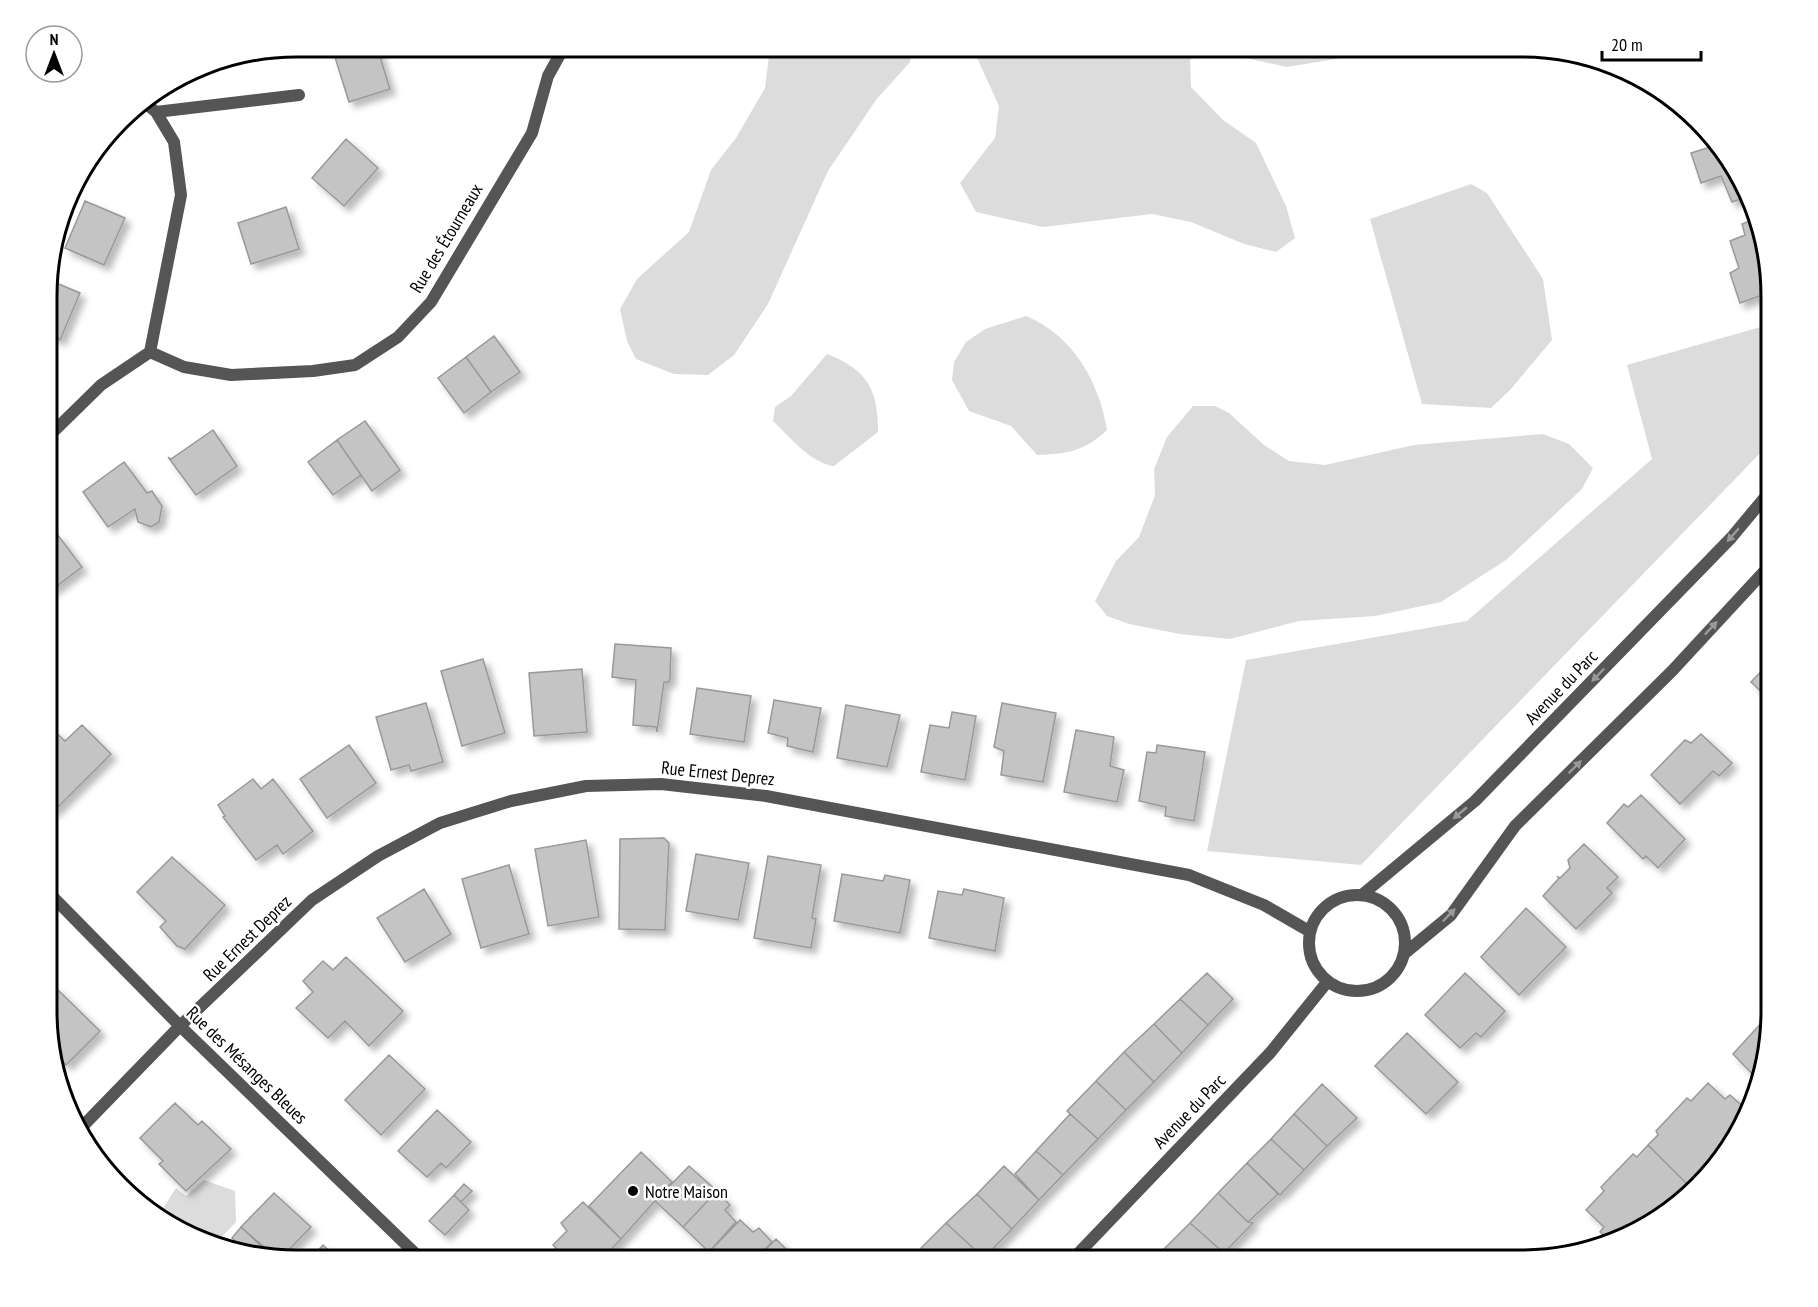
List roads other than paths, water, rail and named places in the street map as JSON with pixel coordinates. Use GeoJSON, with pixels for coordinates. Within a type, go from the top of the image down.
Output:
{"type":"FeatureCollection","features":[{"type":"Feature","properties":{"kind":"street","name":"Rue des Étourneaux"},"geometry":{"type":"LineString","coordinates":[[150,352],[184,367],[231,375],[313,371],[355,365],[398,337],[431,302],[503,178],[532,134],[548,76],[558,57]]}},
{"type":"Feature","properties":{"kind":"street"},"geometry":{"type":"LineString","coordinates":[[156,112],[298,95]]}},
{"type":"Feature","properties":{"kind":"street"},"geometry":{"type":"LineString","coordinates":[[57,428],[101,385],[150,352],[182,195],[174,142],[156,112],[149,106]]}},
{"type":"Feature","properties":{"kind":"street","name":"Avenue du Parc"},"geometry":{"type":"LineString","coordinates":[[1309,931],[1315,918],[1330,903],[1349,894],[1363,894],[1475,801],[1731,538],[1761,502]]}},
{"type":"Feature","properties":{"kind":"street"},"geometry":{"type":"LineString","coordinates":[[1405,953],[1451,915],[1515,826],[1672,671],[1761,575]]}},
{"type":"Feature","properties":{"kind":"street","name":"Rue Ernest Deprez"},"geometry":{"type":"LineString","coordinates":[[85,1124],[180,1026],[312,900],[378,856],[440,823],[511,801],[586,786],[661,784],[766,796],[1189,875],[1264,905],[1309,931]]}},
{"type":"Feature","properties":{"kind":"street"},"geometry":{"type":"LineString","coordinates":[[1309,931],[1310,958],[1316,970],[1328,981],[1342,989],[1358,991],[1374,988],[1388,980],[1398,968],[1405,953],[1405,937],[1396,915],[1379,899],[1363,894]]}},
{"type":"Feature","properties":{"kind":"street","name":"Rue des Mésanges Bleues"},"geometry":{"type":"LineString","coordinates":[[57,901],[180,1026],[412,1250]]}},
{"type":"Feature","properties":{"kind":"street","name":"Avenue du Parc"},"geometry":{"type":"LineString","coordinates":[[1082,1250],[1270,1053],[1328,981]]}},
{"type":"Feature","properties":{"kind":"place","name":"Notre Maison"},"geometry":{"type":"Point","coordinates":[633,1191]}}]}
